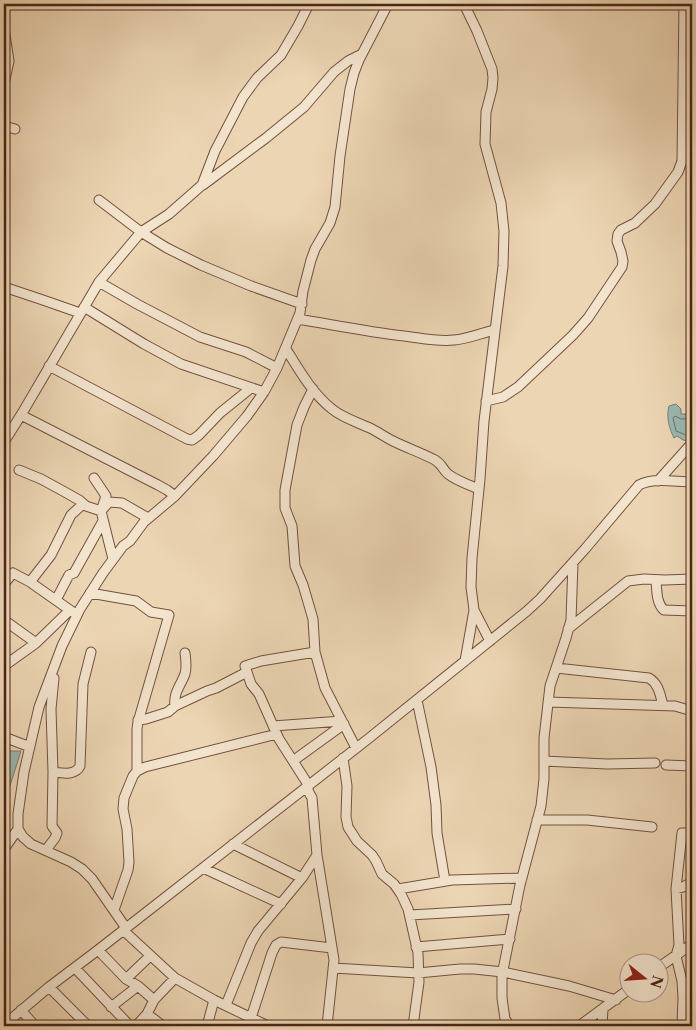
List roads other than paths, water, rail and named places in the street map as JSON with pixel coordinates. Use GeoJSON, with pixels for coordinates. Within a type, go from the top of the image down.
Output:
{"type":"FeatureCollection","features":[{"type":"Feature","properties":{"kind":"street"},"geometry":{"type":"LineString","coordinates":[[202,185],[215,151],[243,97],[257,78],[280,54],[298,26],[309,4]]}},
{"type":"Feature","properties":{"kind":"street"},"geometry":{"type":"LineString","coordinates":[[4,666],[74,612],[90,593],[123,546],[130,541],[144,522],[175,496],[247,416],[278,368],[298,319],[311,260],[330,223],[335,207],[340,156],[354,73],[388,4]]}},
{"type":"Feature","properties":{"kind":"street"},"geometry":{"type":"LineString","coordinates":[[464,4],[492,69],[492,89],[486,112],[485,144],[501,203],[504,231],[503,266],[486,401],[472,558],[471,587],[474,610],[465,661]]}},
{"type":"Feature","properties":{"kind":"street"},"geometry":{"type":"LineString","coordinates":[[486,401],[503,397],[518,387],[573,335],[588,318],[622,267],[621,252],[617,241],[618,234],[621,230],[635,224],[655,204],[678,172],[682,161],[683,138],[684,4]]}},
{"type":"Feature","properties":{"kind":"street"},"geometry":{"type":"LineString","coordinates":[[4,28],[6,62],[4,84]]}},
{"type":"Feature","properties":{"kind":"street"},"geometry":{"type":"LineString","coordinates":[[4,442],[99,282],[141,232],[169,214],[202,185],[266,138],[304,107],[334,72],[348,61],[362,54]]}},
{"type":"Feature","properties":{"kind":"street"},"geometry":{"type":"LineString","coordinates":[[4,126],[14,129]]}},
{"type":"Feature","properties":{"kind":"street"},"geometry":{"type":"LineString","coordinates":[[99,200],[154,241],[251,286],[302,304]]}},
{"type":"Feature","properties":{"kind":"street"},"geometry":{"type":"LineString","coordinates":[[99,282],[200,337],[246,352],[278,368]]}},
{"type":"Feature","properties":{"kind":"street"},"geometry":{"type":"LineString","coordinates":[[4,287],[82,310],[181,364],[264,392]]}},
{"type":"Feature","properties":{"kind":"street"},"geometry":{"type":"LineString","coordinates":[[298,319],[364,331],[438,340],[462,339],[495,330]]}},
{"type":"Feature","properties":{"kind":"street"},"geometry":{"type":"LineString","coordinates":[[286,348],[306,382],[325,404],[334,411],[436,461],[455,479],[479,489]]}},
{"type":"Feature","properties":{"kind":"street"},"geometry":{"type":"LineString","coordinates":[[49,366],[187,440],[192,440],[199,436],[220,412],[251,388]]}},
{"type":"Feature","properties":{"kind":"street"},"geometry":{"type":"LineString","coordinates":[[313,389],[297,425],[284,490],[284,500],[293,531],[295,566],[313,619],[315,652],[325,688],[356,748]]}},
{"type":"Feature","properties":{"kind":"street"},"geometry":{"type":"LineString","coordinates":[[21,415],[158,485],[175,496]]}},
{"type":"Feature","properties":{"kind":"street"},"geometry":{"type":"LineString","coordinates":[[658,481],[692,443]]}},
{"type":"Feature","properties":{"kind":"street"},"geometry":{"type":"LineString","coordinates":[[19,470],[56,487],[86,506],[101,511]]}},
{"type":"Feature","properties":{"kind":"street"},"geometry":{"type":"LineString","coordinates":[[94,478],[106,496],[101,511],[113,559]]}},
{"type":"Feature","properties":{"kind":"street"},"geometry":{"type":"LineString","coordinates":[[5,1022],[417,700],[533,606],[573,563],[639,486],[648,482],[658,481],[692,482]]}},
{"type":"Feature","properties":{"kind":"street"},"geometry":{"type":"LineString","coordinates":[[101,511],[109,502],[122,503],[148,518]]}},
{"type":"Feature","properties":{"kind":"street"},"geometry":{"type":"LineString","coordinates":[[30,582],[51,555],[72,515],[83,504]]}},
{"type":"Feature","properties":{"kind":"street"},"geometry":{"type":"LineString","coordinates":[[56,600],[69,575],[74,573],[103,521]]}},
{"type":"Feature","properties":{"kind":"street"},"geometry":{"type":"LineString","coordinates":[[510,1026],[506,1019],[502,998],[503,972],[522,878],[541,806],[544,738],[550,686],[571,620],[573,563]]}},
{"type":"Feature","properties":{"kind":"street"},"geometry":{"type":"LineString","coordinates":[[4,584],[13,573],[30,582],[74,612]]}},
{"type":"Feature","properties":{"kind":"street"},"geometry":{"type":"LineString","coordinates":[[568,629],[628,581],[644,578],[656,580],[692,579]]}},
{"type":"Feature","properties":{"kind":"street"},"geometry":{"type":"LineString","coordinates":[[656,580],[658,602],[661,608],[664,610],[692,610]]}},
{"type":"Feature","properties":{"kind":"street"},"geometry":{"type":"LineString","coordinates":[[90,593],[136,601],[151,612],[169,615],[138,720],[137,771]]}},
{"type":"Feature","properties":{"kind":"street"},"geometry":{"type":"LineString","coordinates":[[474,610],[490,641]]}},
{"type":"Feature","properties":{"kind":"street"},"geometry":{"type":"LineString","coordinates":[[74,612],[39,707],[24,772],[18,828],[23,837],[31,844],[82,869],[92,879],[125,929],[150,956],[175,978],[214,1000],[268,1026]]}},
{"type":"Feature","properties":{"kind":"street"},"geometry":{"type":"LineString","coordinates":[[4,620],[36,643]]}},
{"type":"Feature","properties":{"kind":"street"},"geometry":{"type":"LineString","coordinates":[[53,772],[73,773],[79,770],[83,684],[91,652]]}},
{"type":"Feature","properties":{"kind":"street"},"geometry":{"type":"LineString","coordinates":[[315,652],[261,661],[245,666],[251,684],[259,694],[275,730],[312,798],[317,855],[334,960],[327,1026]]}},
{"type":"Feature","properties":{"kind":"street"},"geometry":{"type":"LineString","coordinates":[[175,706],[174,701],[177,689],[185,673],[185,653]]}},
{"type":"Feature","properties":{"kind":"street"},"geometry":{"type":"LineString","coordinates":[[46,850],[57,833],[52,826],[51,709],[55,665]]}},
{"type":"Feature","properties":{"kind":"street"},"geometry":{"type":"LineString","coordinates":[[556,668],[650,678],[658,687],[664,705]]}},
{"type":"Feature","properties":{"kind":"street"},"geometry":{"type":"LineString","coordinates":[[138,720],[168,712],[175,706],[247,672]]}},
{"type":"Feature","properties":{"kind":"street"},"geometry":{"type":"LineString","coordinates":[[417,700],[431,768],[436,805],[437,833],[445,881]]}},
{"type":"Feature","properties":{"kind":"street"},"geometry":{"type":"LineString","coordinates":[[548,702],[664,705],[675,706],[692,712]]}},
{"type":"Feature","properties":{"kind":"street"},"geometry":{"type":"LineString","coordinates":[[114,910],[129,862],[123,804],[133,776],[137,771],[145,767],[275,730],[343,723]]}},
{"type":"Feature","properties":{"kind":"street"},"geometry":{"type":"LineString","coordinates":[[293,761],[343,723]]}},
{"type":"Feature","properties":{"kind":"street"},"geometry":{"type":"LineString","coordinates":[[4,738],[30,747]]}},
{"type":"Feature","properties":{"kind":"street"},"geometry":{"type":"LineString","coordinates":[[343,758],[347,786],[346,817],[348,827],[357,841],[372,855],[382,874],[402,894],[410,915],[418,953],[418,982],[413,1026]]}},
{"type":"Feature","properties":{"kind":"street"},"geometry":{"type":"LineString","coordinates":[[544,761],[607,764],[655,763]]}},
{"type":"Feature","properties":{"kind":"street"},"geometry":{"type":"LineString","coordinates":[[666,765],[692,766]]}},
{"type":"Feature","properties":{"kind":"street"},"geometry":{"type":"LineString","coordinates":[[537,820],[587,820],[652,827]]}},
{"type":"Feature","properties":{"kind":"street"},"geometry":{"type":"LineString","coordinates":[[4,849],[18,828]]}},
{"type":"Feature","properties":{"kind":"street"},"geometry":{"type":"LineString","coordinates":[[682,1026],[682,981],[676,956],[679,945],[676,889],[682,833],[692,833]]}},
{"type":"Feature","properties":{"kind":"street"},"geometry":{"type":"LineString","coordinates":[[233,844],[302,878]]}},
{"type":"Feature","properties":{"kind":"street"},"geometry":{"type":"LineString","coordinates":[[226,1005],[251,943],[258,931],[302,878],[317,855]]}},
{"type":"Feature","properties":{"kind":"street"},"geometry":{"type":"LineString","coordinates":[[203,868],[281,904]]}},
{"type":"Feature","properties":{"kind":"street"},"geometry":{"type":"LineString","coordinates":[[398,889],[461,879],[522,878]]}},
{"type":"Feature","properties":{"kind":"street"},"geometry":{"type":"LineString","coordinates":[[676,889],[692,882]]}},
{"type":"Feature","properties":{"kind":"street"},"geometry":{"type":"LineString","coordinates":[[410,915],[516,909]]}},
{"type":"Feature","properties":{"kind":"street"},"geometry":{"type":"LineString","coordinates":[[416,946],[510,939]]}},
{"type":"Feature","properties":{"kind":"street"},"geometry":{"type":"LineString","coordinates":[[251,1018],[272,953],[279,943],[332,948]]}},
{"type":"Feature","properties":{"kind":"street"},"geometry":{"type":"LineString","coordinates":[[668,961],[692,944]]}},
{"type":"Feature","properties":{"kind":"street"},"geometry":{"type":"LineString","coordinates":[[98,950],[126,979],[138,986],[154,1000]]}},
{"type":"Feature","properties":{"kind":"street"},"geometry":{"type":"LineString","coordinates":[[126,979],[150,956]]}},
{"type":"Feature","properties":{"kind":"street"},"geometry":{"type":"LineString","coordinates":[[75,968],[130,1026]]}},
{"type":"Feature","properties":{"kind":"street"},"geometry":{"type":"LineString","coordinates":[[333,968],[418,972],[474,969],[503,972],[569,986],[616,1000]]}},
{"type":"Feature","properties":{"kind":"street"},"geometry":{"type":"LineString","coordinates":[[136,1026],[147,1014],[154,1000],[175,978]]}},
{"type":"Feature","properties":{"kind":"street"},"geometry":{"type":"LineString","coordinates":[[49,986],[88,1026]]}},
{"type":"Feature","properties":{"kind":"street"},"geometry":{"type":"LineString","coordinates":[[111,1007],[138,986]]}},
{"type":"Feature","properties":{"kind":"street"},"geometry":{"type":"LineString","coordinates":[[207,1026],[214,1000]]}},
{"type":"Feature","properties":{"kind":"street"},"geometry":{"type":"LineString","coordinates":[[579,1026],[616,1000]]}},
{"type":"Feature","properties":{"kind":"street"},"geometry":{"type":"LineString","coordinates":[[602,1026],[603,1009]]}},
{"type":"Feature","properties":{"kind":"street"},"geometry":{"type":"LineString","coordinates":[[21,1010],[35,1026]]}},
{"type":"Feature","properties":{"kind":"street"},"geometry":{"type":"LineString","coordinates":[[147,1014],[163,1026]]}},
{"type":"Feature","properties":{"kind":"water"},"geometry":{"type":"Polygon","coordinates":[[[676,404],[681,409],[681,414],[692,414],[692,437],[689,441],[677,436],[674,438],[671,430],[668,410],[669,406],[676,404]]]}},
{"type":"Feature","properties":{"kind":"water"},"geometry":{"type":"Polygon","coordinates":[[[4,749],[21,751],[8,792],[4,790],[4,749]]]}}]}
